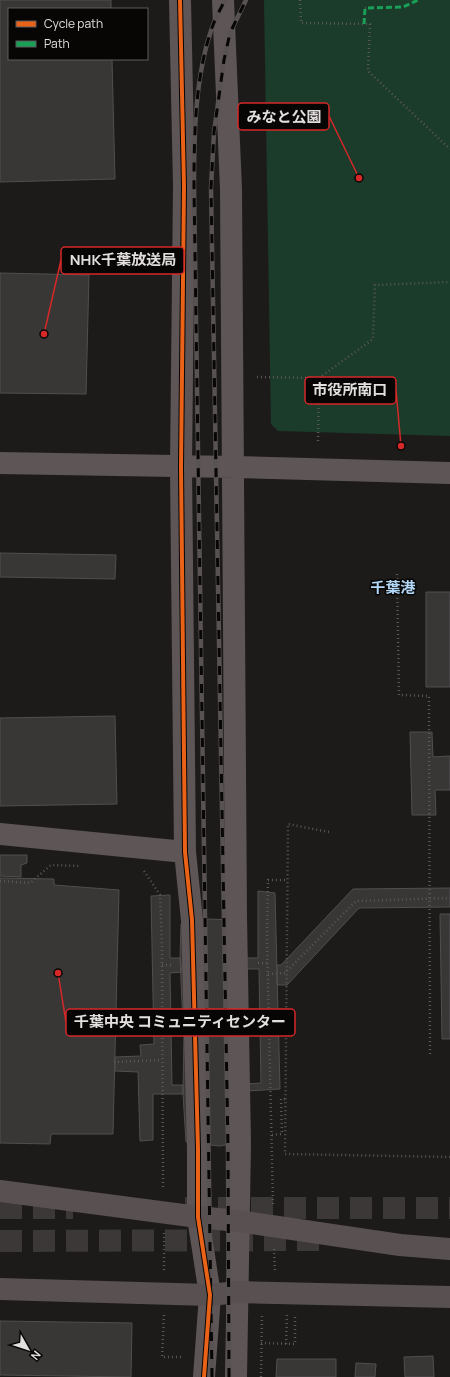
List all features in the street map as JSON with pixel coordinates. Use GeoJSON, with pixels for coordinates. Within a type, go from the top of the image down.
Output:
{"type":"FeatureCollection","features":[{"type":"Feature","properties":{"kind":"highway"},"geometry":{"type":"LineString","coordinates":[[0,1191],[238,1221],[400,1245],[450,1249]]}},
{"type":"Feature","properties":{"kind":"highway"},"geometry":{"type":"LineString","coordinates":[[0,1289],[210,1295],[237,1292],[450,1297]]}},
{"type":"Feature","properties":{"kind":"street"},"geometry":{"type":"LineString","coordinates":[[180,0],[184,186],[180,467],[185,852],[192,920],[198,1149],[198,1217],[210,1295],[204,1377]]}},
{"type":"Feature","properties":{"kind":"street"},"geometry":{"type":"LineString","coordinates":[[223,0],[231,189],[234,467],[236,909],[240,1144],[236,1377]]}},
{"type":"Feature","properties":{"kind":"street"},"geometry":{"type":"LineString","coordinates":[[0,463],[450,473]]}},
{"type":"Feature","properties":{"kind":"street"},"geometry":{"type":"LineString","coordinates":[[0,834],[185,852]]}},
{"type":"Feature","properties":{"kind":"path"},"geometry":{"type":"LineString","coordinates":[[300,0],[301,23],[370,24],[368,71],[450,149]]}},
{"type":"Feature","properties":{"kind":"path"},"geometry":{"type":"LineString","coordinates":[[256,377],[319,378],[373,339],[375,285],[450,282]]}},
{"type":"Feature","properties":{"kind":"path"},"geometry":{"type":"LineString","coordinates":[[318,442],[319,378]]}},
{"type":"Feature","properties":{"kind":"path"},"geometry":{"type":"LineString","coordinates":[[397,574],[399,694],[429,696],[430,1054]]}},
{"type":"Feature","properties":{"kind":"path"},"geometry":{"type":"LineString","coordinates":[[329,832],[288,824],[284,1154],[450,1157]]}},
{"type":"Feature","properties":{"kind":"path"},"geometry":{"type":"LineString","coordinates":[[0,881],[30,883],[52,865],[82,866]]}},
{"type":"Feature","properties":{"kind":"path"},"geometry":{"type":"LineString","coordinates":[[140,870],[145,871],[160,895],[162,946],[162,1094]]}},
{"type":"Feature","properties":{"kind":"path"},"geometry":{"type":"LineString","coordinates":[[273,1212],[268,974],[268,880],[288,880]]}},
{"type":"Feature","properties":{"kind":"path"},"geometry":{"type":"LineString","coordinates":[[268,974],[285,973],[356,901],[450,898]]}},
{"type":"Feature","properties":{"kind":"path"},"geometry":{"type":"LineString","coordinates":[[114,1062],[162,1060]]}},
{"type":"Feature","properties":{"kind":"path"},"geometry":{"type":"LineString","coordinates":[[272,1135],[282,1134],[281,1099],[285,1098]]}},
{"type":"Feature","properties":{"kind":"path"},"geometry":{"type":"LineString","coordinates":[[274,1243],[275,1274]]}},
{"type":"Feature","properties":{"kind":"path"},"geometry":{"type":"LineString","coordinates":[[261,1377],[262,1310]]}},
{"type":"Feature","properties":{"kind":"path"},"geometry":{"type":"LineString","coordinates":[[282,1311],[288,1312],[286,1344]]}},
{"type":"Feature","properties":{"kind":"path"},"geometry":{"type":"LineString","coordinates":[[164,1312],[162,1357],[183,1357],[183,1349]]}},
{"type":"Feature","properties":{"kind":"path"},"geometry":{"type":"LineString","coordinates":[[259,1343],[295,1344],[295,1312]]}},
{"type":"Feature","properties":{"kind":"green space"},"geometry":{"type":"Polygon","coordinates":[[[264,0],[450,0],[450,436],[278,431],[271,424],[264,0]]]}},
{"type":"Feature","properties":{"kind":"building"},"geometry":{"type":"Polygon","coordinates":[[[0,0],[111,0],[111,8],[8,8],[8,60],[112,60],[115,179],[0,182],[0,0]]]}},
{"type":"Feature","properties":{"kind":"building"},"geometry":{"type":"Polygon","coordinates":[[[0,273],[89,275],[86,394],[0,393],[0,273]]]}},
{"type":"Feature","properties":{"kind":"building"},"geometry":{"type":"Polygon","coordinates":[[[0,553],[116,555],[115,579],[0,577],[0,553]]]}},
{"type":"Feature","properties":{"kind":"building"},"geometry":{"type":"Polygon","coordinates":[[[426,592],[450,592],[450,687],[426,687],[426,592]]]}},
{"type":"Feature","properties":{"kind":"building"},"geometry":{"type":"Polygon","coordinates":[[[115,716],[117,804],[0,806],[0,718],[115,716]]]}},
{"type":"Feature","properties":{"kind":"building"},"geometry":{"type":"Polygon","coordinates":[[[410,732],[432,732],[433,757],[450,756],[450,790],[435,790],[436,815],[412,815],[410,732]]]}},
{"type":"Feature","properties":{"kind":"building"},"geometry":{"type":"Polygon","coordinates":[[[0,855],[27,855],[27,863],[21,865],[21,877],[0,876],[0,855]]]}},
{"type":"Feature","properties":{"kind":"building"},"geometry":{"type":"Polygon","coordinates":[[[0,878],[54,879],[54,885],[119,890],[113,1134],[51,1134],[50,1144],[0,1143],[0,878]]]}},
{"type":"Feature","properties":{"kind":"building"},"geometry":{"type":"Polygon","coordinates":[[[450,888],[450,907],[359,908],[287,985],[277,985],[277,965],[281,965],[353,889],[450,888]]]}},
{"type":"Feature","properties":{"kind":"building"},"geometry":{"type":"Polygon","coordinates":[[[258,891],[275,893],[280,1089],[247,1091],[247,1084],[261,1083],[259,969],[245,969],[245,958],[258,958],[258,891]]]}},
{"type":"Feature","properties":{"kind":"building"},"geometry":{"type":"Polygon","coordinates":[[[170,895],[170,958],[180,958],[182,972],[170,973],[172,1085],[183,1085],[183,1094],[153,1094],[153,1140],[140,1141],[138,1072],[115,1071],[115,1057],[141,1056],[140,1045],[154,1044],[151,896],[170,895]]]}},
{"type":"Feature","properties":{"kind":"building"},"geometry":{"type":"Polygon","coordinates":[[[440,914],[450,914],[450,1039],[442,1039],[440,914]]]}},
{"type":"Feature","properties":{"kind":"building"},"geometry":{"type":"Polygon","coordinates":[[[208,919],[233,920],[233,1144],[219,1146],[186,1142],[183,1094],[184,1035],[173,1035],[174,1026],[183,1026],[180,958],[181,924],[208,919]]]}},
{"type":"Feature","properties":{"kind":"building"},"geometry":{"type":"Polygon","coordinates":[[[0,1321],[132,1323],[131,1377],[0,1375],[0,1321]]]}},
{"type":"Feature","properties":{"kind":"building"},"geometry":{"type":"Polygon","coordinates":[[[433,1356],[434,1377],[405,1377],[404,1357],[433,1356]]]}},
{"type":"Feature","properties":{"kind":"building"},"geometry":{"type":"Polygon","coordinates":[[[277,1359],[336,1359],[336,1377],[276,1377],[277,1359]]]}},
{"type":"Feature","properties":{"kind":"building"},"geometry":{"type":"Polygon","coordinates":[[[356,1363],[376,1364],[375,1377],[355,1377],[356,1363]]]}},
{"type":"Feature","properties":{"kind":"tunnel"},"geometry":{"type":"LineString","coordinates":[[0,1208],[73,1208]]}},
{"type":"Feature","properties":{"kind":"tunnel"},"geometry":{"type":"LineString","coordinates":[[185,1208],[450,1208]]}},
{"type":"Feature","properties":{"kind":"tunnel"},"geometry":{"type":"LineString","coordinates":[[0,1241],[319,1240]]}},
{"type":"Feature","properties":{"kind":"railway"},"geometry":{"type":"LineString","coordinates":[[212,1377],[194,167],[195,126],[202,64],[213,25],[225,0]]}},
{"type":"Feature","properties":{"kind":"railway"},"geometry":{"type":"LineString","coordinates":[[229,1377],[228,1149],[211,188],[214,132],[224,60],[230,33],[246,0]]}},
{"type":"Feature","properties":{"kind":"marked path"},"geometry":{"type":"LineString","coordinates":[[368,8],[403,7],[418,0]]}},
{"type":"Feature","properties":{"kind":"marked path"},"geometry":{"type":"LineString","coordinates":[[364,24],[365,8]]}},
{"type":"Feature","properties":{"kind":"cycle path"},"geometry":{"type":"LineString","coordinates":[[180,0],[184,186],[181,467],[185,852],[192,920],[198,1149],[198,1217],[210,1295],[204,1377]]}},
{"type":"Feature","properties":{"kind":"place","name":"みなと公園"},"geometry":{"type":"Point","coordinates":[359,178]}},
{"type":"Feature","properties":{"kind":"place","name":"NHK千葉放送局"},"geometry":{"type":"Point","coordinates":[44,334]}},
{"type":"Feature","properties":{"kind":"place","name":"市役所南口"},"geometry":{"type":"Point","coordinates":[401,446]}},
{"type":"Feature","properties":{"kind":"place","name":"千葉中央 コミュニティセンター"},"geometry":{"type":"Point","coordinates":[58,973]}},
{"type":"Feature","properties":{"kind":"district","name":"千葉港"},"geometry":{"type":"Point","coordinates":[393,587]}}]}
